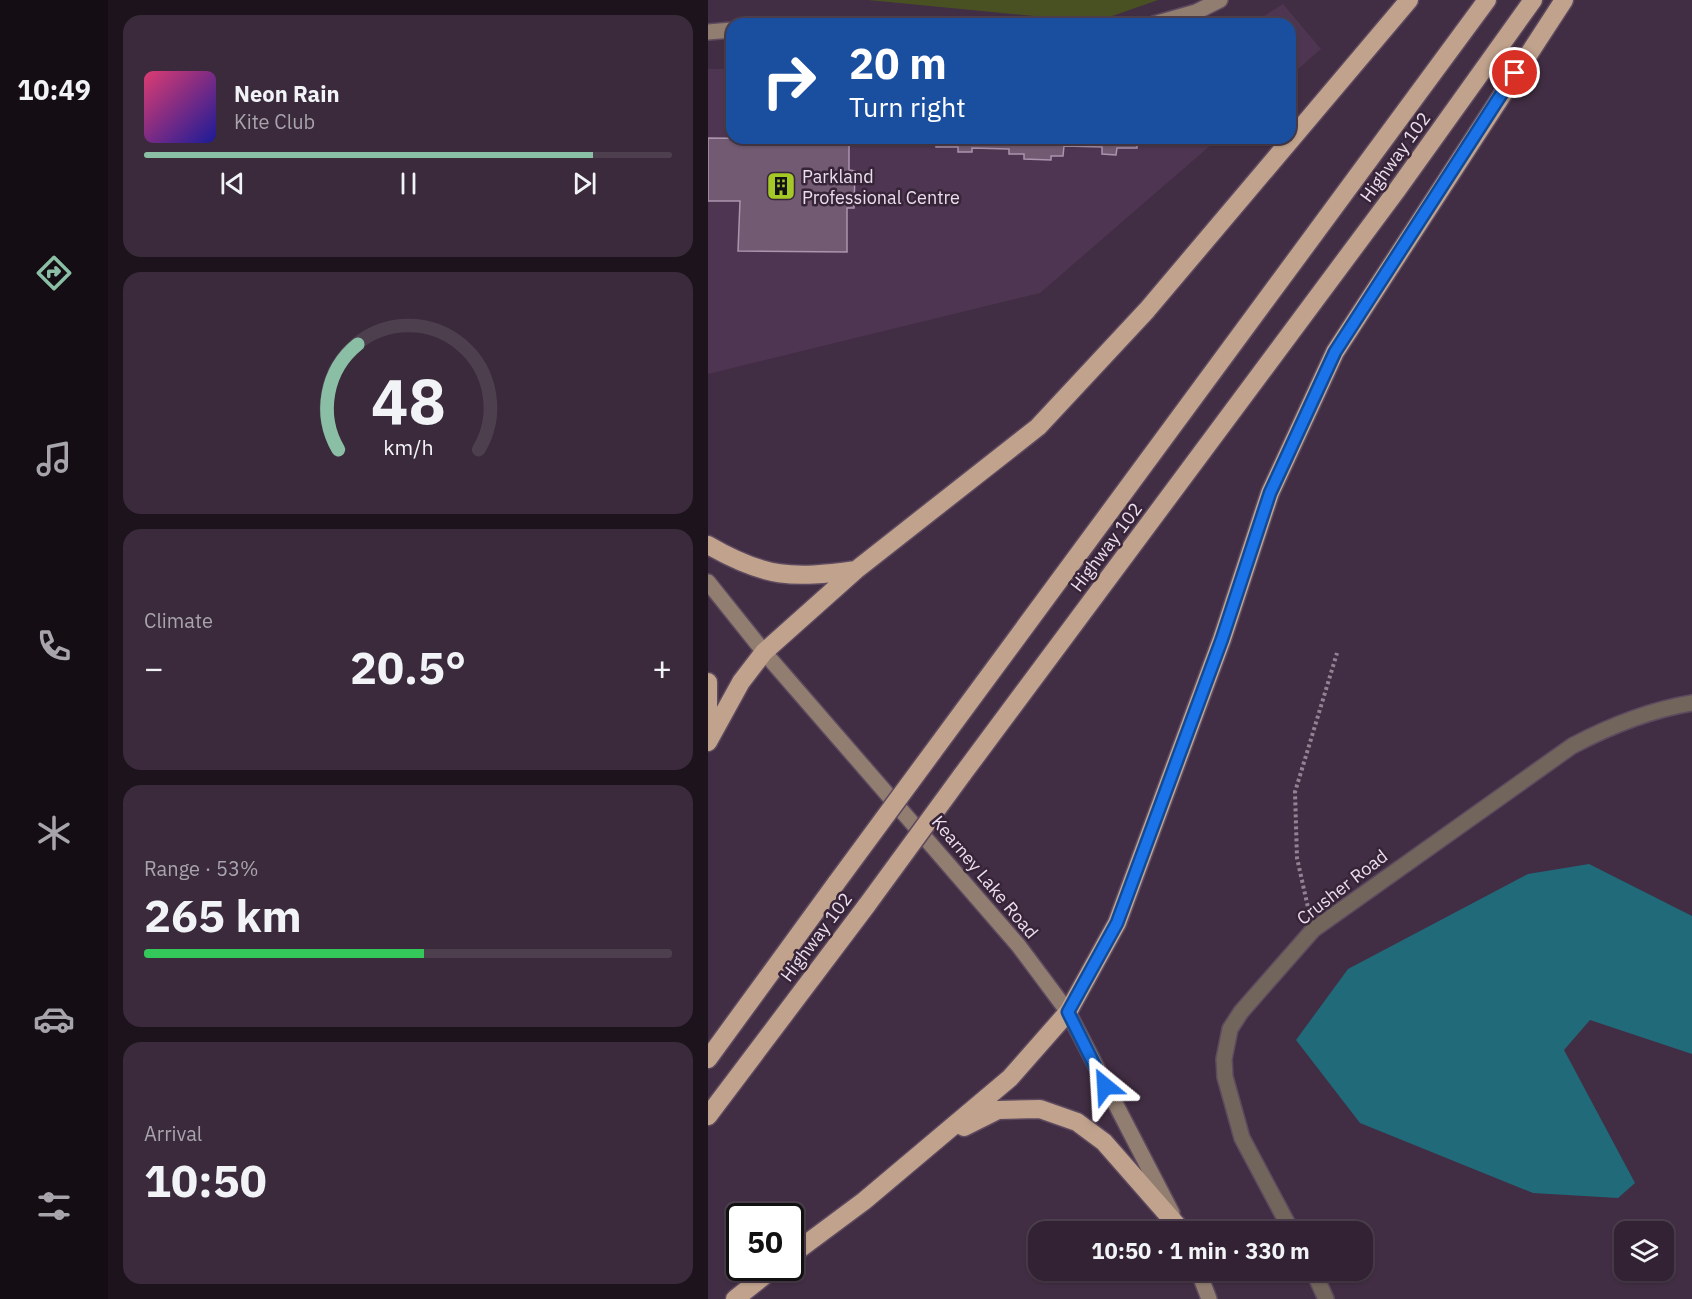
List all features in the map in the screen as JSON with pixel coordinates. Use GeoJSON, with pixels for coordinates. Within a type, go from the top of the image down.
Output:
{"type":"FeatureCollection","features":[{"type":"Feature","properties":{"kind":"highway"},"geometry":{"type":"LineString","coordinates":[[1296,133],[1408,0]]}},
{"type":"Feature","properties":{"kind":"highway","name":"Highway 102"},"geometry":{"type":"LineString","coordinates":[[708,1059],[1487,0]]}},
{"type":"Feature","properties":{"kind":"highway","name":"Highway 102"},"geometry":{"type":"LineString","coordinates":[[708,1116],[1397,190],[1533,0]]}},
{"type":"Feature","properties":{"kind":"highway"},"geometry":{"type":"LineString","coordinates":[[804,1246],[864,1201],[1011,1078],[1068,1012],[1117,923],[1222,639],[1270,493],[1335,352],[1563,0]]}},
{"type":"Feature","properties":{"kind":"highway"},"geometry":{"type":"LineString","coordinates":[[708,742],[741,682],[764,652],[856,570],[1038,427],[1147,310],[1287,144]]}},
{"type":"Feature","properties":{"kind":"highway"},"geometry":{"type":"LineString","coordinates":[[708,545],[770,574],[812,576],[856,570]]}},
{"type":"Feature","properties":{"kind":"highway"},"geometry":{"type":"LineString","coordinates":[[708,682],[708,724]]}},
{"type":"Feature","properties":{"kind":"highway"},"geometry":{"type":"LineString","coordinates":[[938,1139],[998,1110],[1040,1109],[1077,1122],[1104,1142],[1173,1221]]}},
{"type":"Feature","properties":{"kind":"highway"},"geometry":{"type":"LineString","coordinates":[[735,1299],[758,1281]]}},
{"type":"Feature","properties":{"kind":"main road"},"geometry":{"type":"LineString","coordinates":[[1175,18],[1196,12],[1220,0]]}},
{"type":"Feature","properties":{"kind":"main road"},"geometry":{"type":"LineString","coordinates":[[708,32],[726,30]]}},
{"type":"Feature","properties":{"kind":"main road","name":"Kearney Lake Road"},"geometry":{"type":"LineString","coordinates":[[708,582],[764,652],[1018,945],[1068,1012],[1177,1221]]}},
{"type":"Feature","properties":{"kind":"main road"},"geometry":{"type":"LineString","coordinates":[[1202,1281],[1209,1299]]}},
{"type":"Feature","properties":{"kind":"street","name":"Crusher Road"},"geometry":{"type":"LineString","coordinates":[[1286,1221],[1242,1138],[1227,1085],[1224,1059],[1230,1029],[1242,1012],[1314,930],[1572,746],[1617,724],[1666,708],[1692,703]]}},
{"type":"Feature","properties":{"kind":"street"},"geometry":{"type":"LineString","coordinates":[[1318,1281],[1326,1299]]}},
{"type":"Feature","properties":{"kind":"path"},"geometry":{"type":"LineString","coordinates":[[1314,930],[1297,858],[1295,792],[1337,653]]}},
{"type":"Feature","properties":{"kind":"shaded area"},"geometry":{"type":"Polygon","coordinates":[[[1283,4],[1295,18],[1261,18],[1283,4]]]}},
{"type":"Feature","properties":{"kind":"shaded area"},"geometry":{"type":"Polygon","coordinates":[[[1296,19],[1321,49],[1296,71],[1296,19]]]}},
{"type":"Feature","properties":{"kind":"shaded area"},"geometry":{"type":"Polygon","coordinates":[[[708,69],[726,69],[726,144],[1212,144],[1040,293],[708,374],[708,69]]]}},
{"type":"Feature","properties":{"kind":"green space"},"geometry":{"type":"Polygon","coordinates":[[[868,0],[1158,0],[1106,18],[1054,18],[868,0]]]}},
{"type":"Feature","properties":{"kind":"water"},"geometry":{"type":"Polygon","coordinates":[[[1589,864],[1692,916],[1692,1054],[1590,1020],[1564,1050],[1635,1183],[1618,1198],[1533,1193],[1360,1123],[1296,1040],[1348,969],[1528,874],[1589,864]]]}},
{"type":"Feature","properties":{"kind":"building","name":"Parkland Professional Centre"},"geometry":{"type":"Polygon","coordinates":[[[708,138],[726,138],[726,144],[849,144],[849,170],[855,171],[854,208],[847,208],[847,252],[738,251],[740,201],[708,201],[708,138]]]}},
{"type":"Feature","properties":{"kind":"building"},"geometry":{"type":"Polygon","coordinates":[[[936,144],[1137,144],[1137,148],[1117,148],[1116,155],[1102,154],[1102,147],[1064,146],[1063,156],[1051,156],[1051,160],[1024,159],[1024,154],[1009,154],[1009,149],[972,148],[972,152],[958,152],[958,147],[936,147],[936,144]]]}},
{"type":"Feature","properties":{"kind":"place","name":"Parkland Professional Centre"},"geometry":{"type":"Point","coordinates":[781,186]}},
{"type":"Feature","properties":{"kind":"route"},"geometry":{"type":"LineString","coordinates":[[1105,1086],[1068,1012],[1117,923],[1222,639],[1270,493],[1335,352],[1515,73]]}}]}
